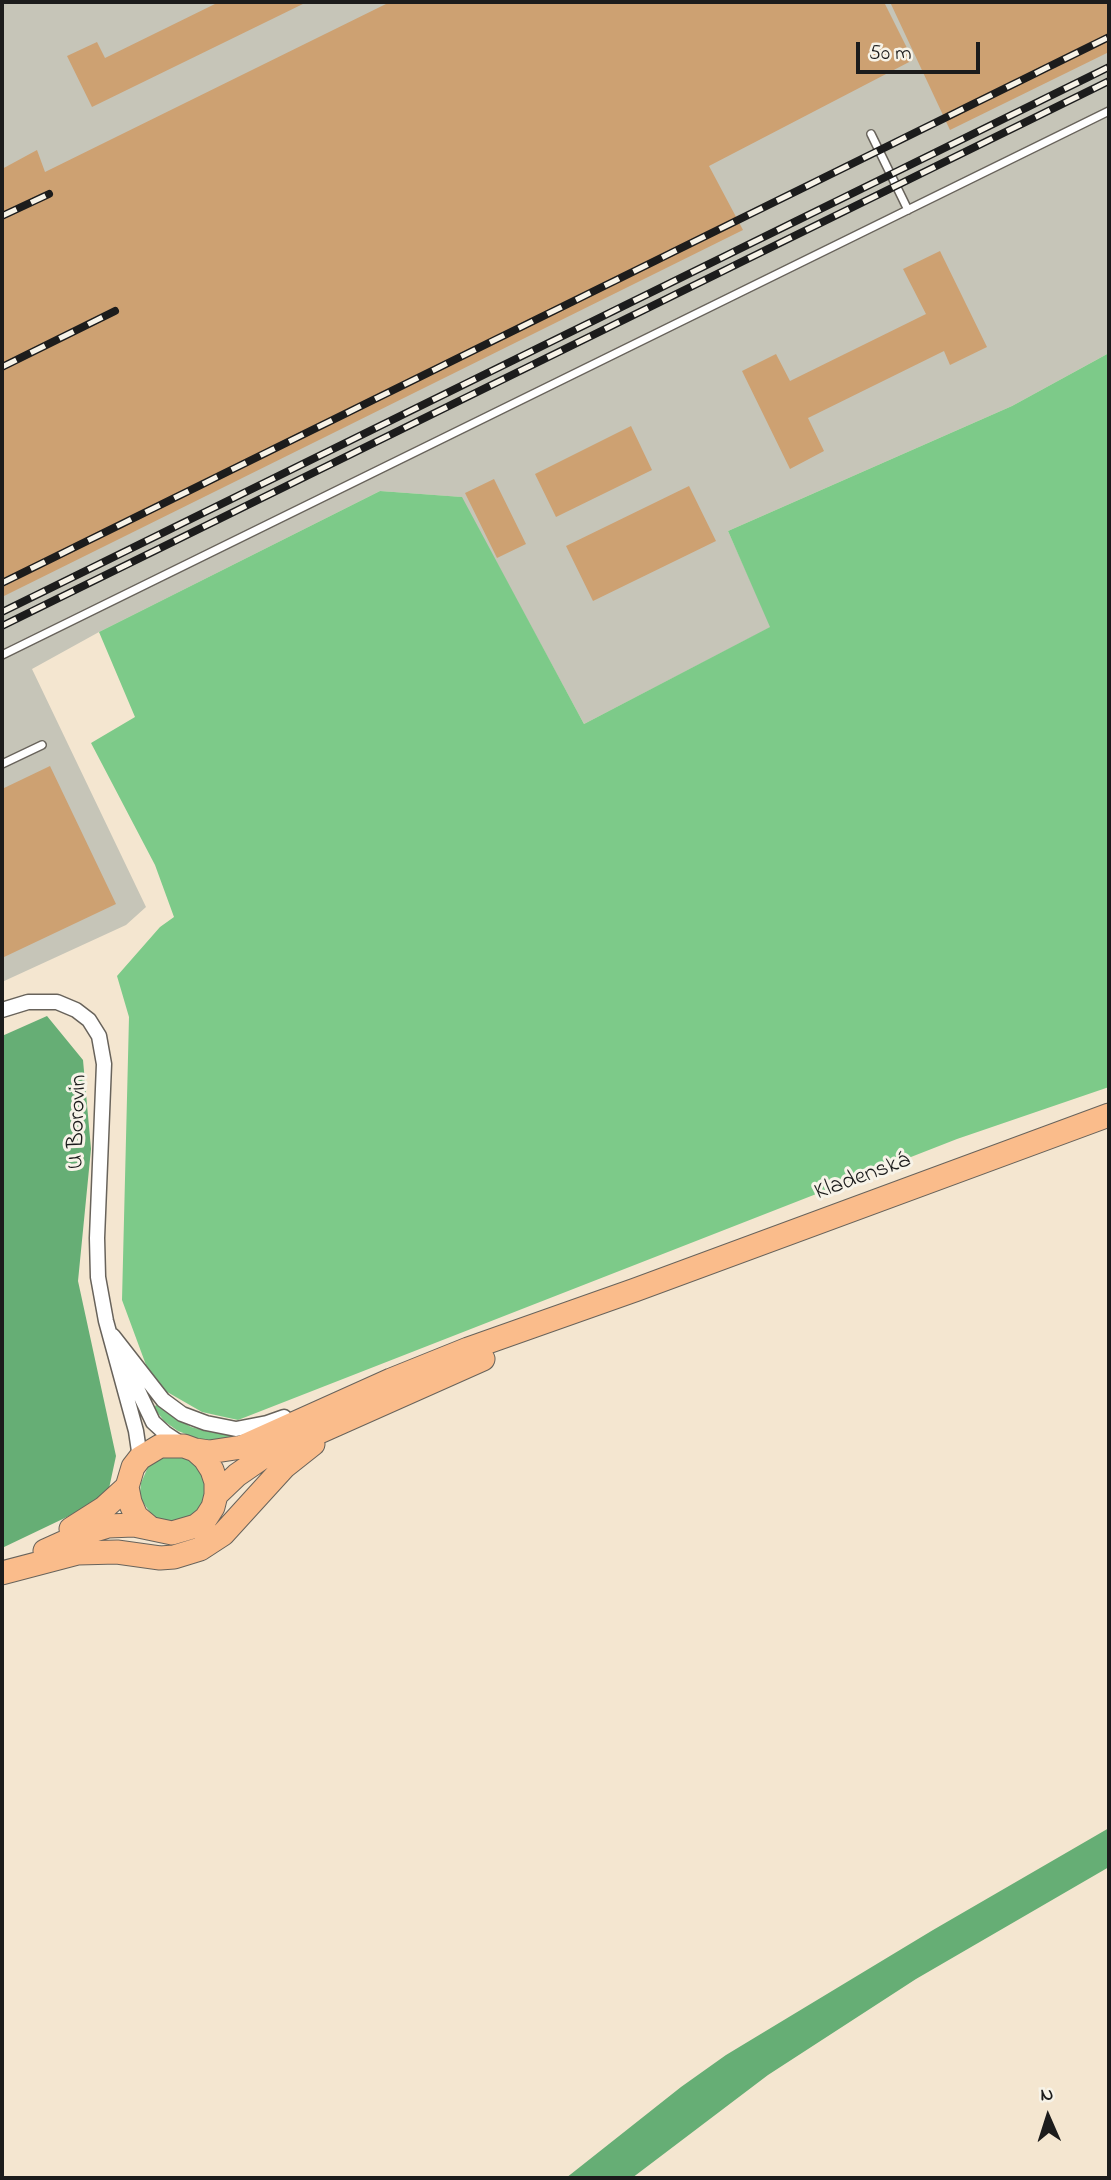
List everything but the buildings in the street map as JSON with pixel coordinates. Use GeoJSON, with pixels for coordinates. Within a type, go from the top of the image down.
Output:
{"type":"FeatureCollection","features":[{"type":"Feature","properties":{"kind":"main road","name":"Kladenská"},"geometry":{"type":"LineString","coordinates":[[635,1290],[1109,1115]]}},
{"type":"Feature","properties":{"kind":"main road"},"geometry":{"type":"LineString","coordinates":[[189,1448],[205,1459],[212,1470],[216,1482],[213,1507],[206,1518],[196,1526],[172,1533],[159,1531],[136,1516],[127,1487],[133,1466],[140,1458],[160,1446],[189,1448],[223,1451],[242,1447],[391,1380],[468,1349],[635,1290]]}},
{"type":"Feature","properties":{"kind":"main road"},"geometry":{"type":"LineString","coordinates":[[216,1495],[237,1475],[263,1457],[635,1290]]}},
{"type":"Feature","properties":{"kind":"main road"},"geometry":{"type":"LineString","coordinates":[[2,1570],[78,1553],[117,1552],[160,1558],[200,1549],[223,1534],[284,1467],[321,1439],[372,1408]]}},
{"type":"Feature","properties":{"kind":"main road"},"geometry":{"type":"LineString","coordinates":[[2,1570],[104,1508],[127,1487]]}},
{"type":"Feature","properties":{"kind":"main road"},"geometry":{"type":"LineString","coordinates":[[2,1570],[96,1529],[121,1524],[148,1526]]}},
{"type":"Feature","properties":{"kind":"street","name":"U Borovin"},"geometry":{"type":"LineString","coordinates":[[2,1010],[28,1002],[57,1002],[76,1010],[89,1020],[99,1037],[104,1064],[97,1264],[109,1328]]}},
{"type":"Feature","properties":{"kind":"street"},"geometry":{"type":"LineString","coordinates":[[109,1328],[163,1400],[182,1414],[206,1423],[236,1429],[267,1423],[391,1380]]}},
{"type":"Feature","properties":{"kind":"street"},"geometry":{"type":"LineString","coordinates":[[109,1328],[153,1422],[189,1448]]}},
{"type":"Feature","properties":{"kind":"street"},"geometry":{"type":"LineString","coordinates":[[109,1328],[136,1431],[140,1458]]}},
{"type":"Feature","properties":{"kind":"lane"},"geometry":{"type":"LineString","coordinates":[[2,655],[1109,111]]}},
{"type":"Feature","properties":{"kind":"lane"},"geometry":{"type":"LineString","coordinates":[[871,134],[908,210]]}},
{"type":"Feature","properties":{"kind":"lane"},"geometry":{"type":"LineString","coordinates":[[2,764],[42,745]]}},
{"type":"Feature","properties":{"kind":"shaded area"},"geometry":{"type":"Polygon","coordinates":[[[2,2],[1109,2],[1109,353],[1012,406],[728,531],[771,627],[584,724],[461,497],[380,491],[99,632],[32,669],[146,907],[126,925],[2,982],[2,2]]]}},
{"type":"Feature","properties":{"kind":"green space"},"geometry":{"type":"Polygon","coordinates":[[[1109,353],[1109,1087],[957,1139],[238,1420],[202,1412],[162,1389],[146,1365],[122,1300],[129,1017],[117,976],[160,927],[174,917],[155,865],[91,743],[135,717],[99,632],[380,491],[462,497],[584,724],[770,627],[728,531],[1012,406],[1109,353]]]}},
{"type":"Feature","properties":{"kind":"green space"},"geometry":{"type":"Polygon","coordinates":[[[47,1016],[83,1060],[91,1149],[78,1281],[116,1456],[108,1493],[69,1516],[2,1548],[2,1036],[47,1016]]]}},
{"type":"Feature","properties":{"kind":"green space"},"geometry":{"type":"Polygon","coordinates":[[[156,1405],[191,1427],[242,1437],[212,1444],[178,1431],[164,1421],[154,1408],[156,1405]]]}},
{"type":"Feature","properties":{"kind":"green space"},"geometry":{"type":"Polygon","coordinates":[[[181,1455],[197,1463],[209,1486],[201,1511],[177,1523],[160,1520],[152,1515],[142,1501],[141,1483],[148,1467],[163,1457],[181,1455]]]}},
{"type":"Feature","properties":{"kind":"green space"},"geometry":{"type":"Polygon","coordinates":[[[1109,1828],[1109,1867],[916,1979],[768,2075],[632,2178],[566,2178],[726,2055],[1109,1828]]]}},
{"type":"Feature","properties":{"kind":"railway"},"geometry":{"type":"LineString","coordinates":[[2,583],[1109,37]]}},
{"type":"Feature","properties":{"kind":"railway"},"geometry":{"type":"LineString","coordinates":[[2,612],[1109,67]]}},
{"type":"Feature","properties":{"kind":"railway"},"geometry":{"type":"LineString","coordinates":[[2,626],[1109,81]]}},
{"type":"Feature","properties":{"kind":"railway"},"geometry":{"type":"LineString","coordinates":[[2,216],[49,194]]}},
{"type":"Feature","properties":{"kind":"railway"},"geometry":{"type":"LineString","coordinates":[[2,367],[115,311]]}}]}
